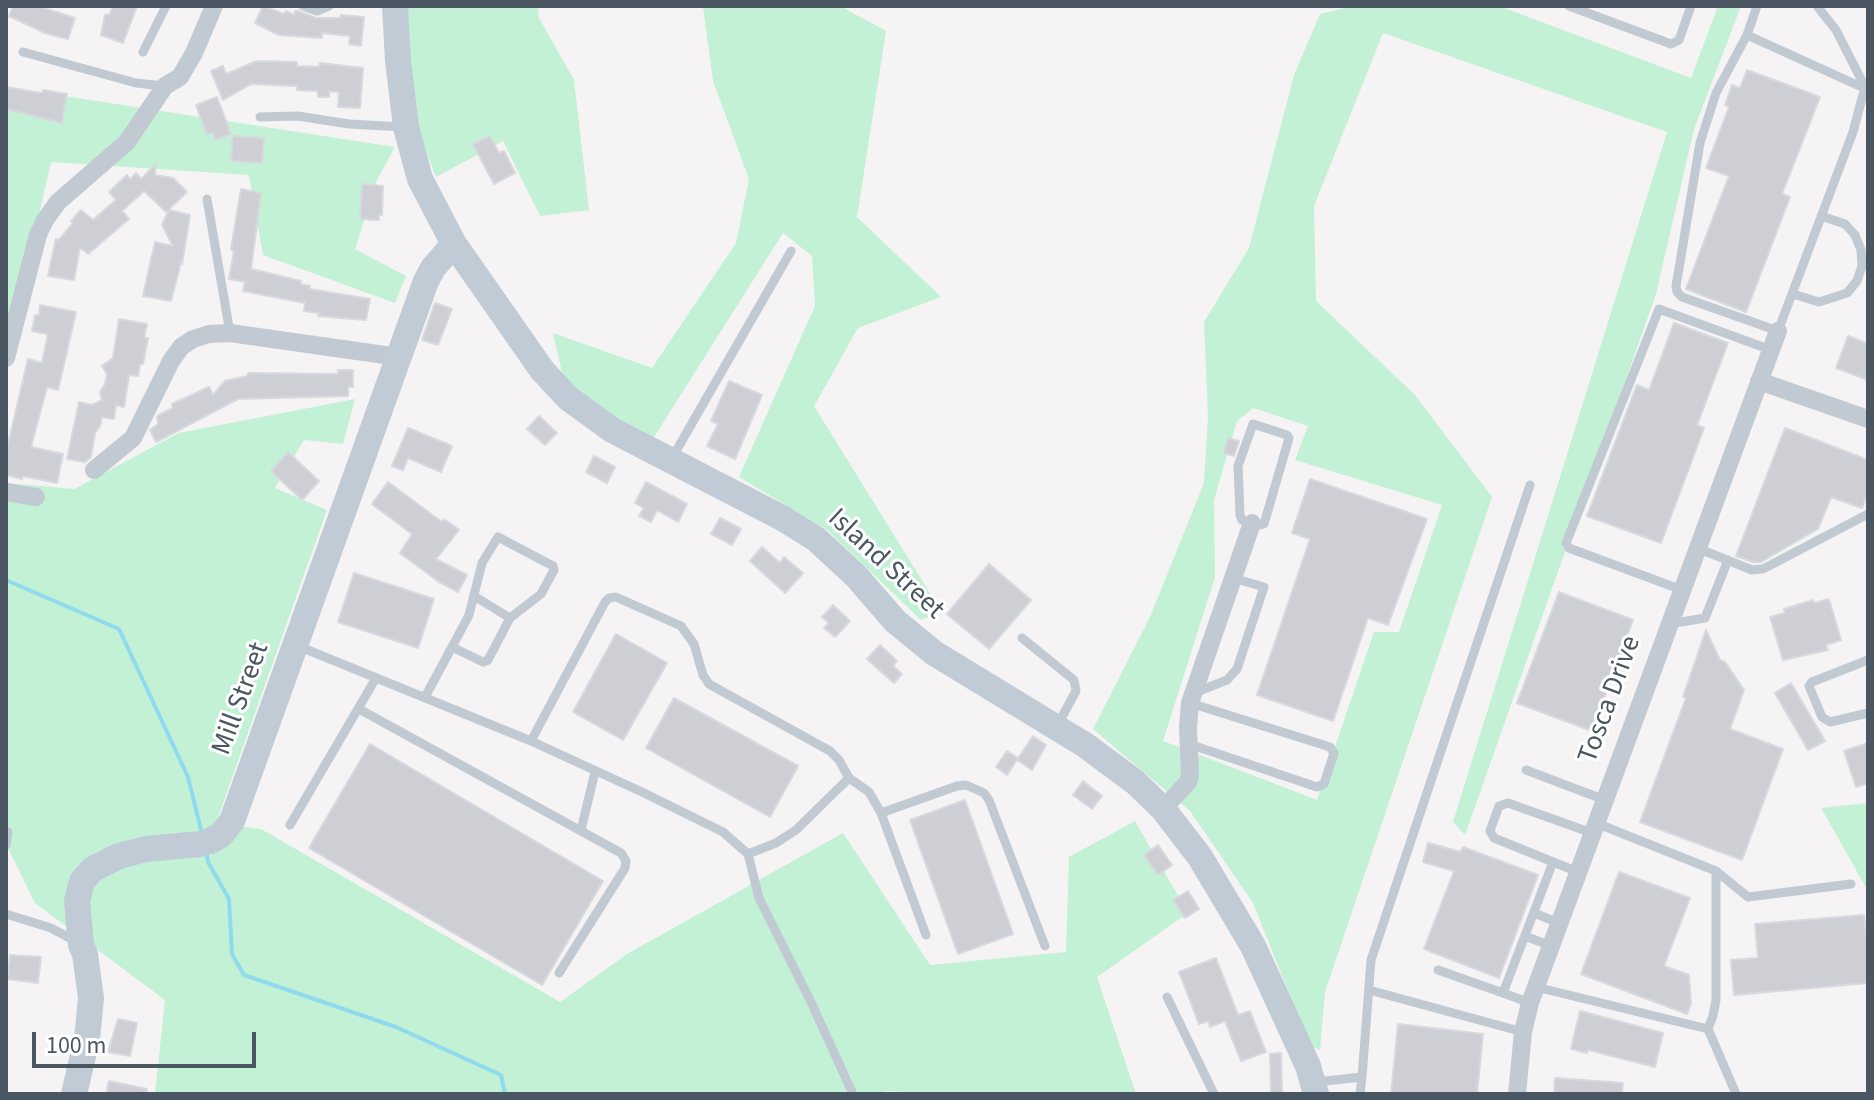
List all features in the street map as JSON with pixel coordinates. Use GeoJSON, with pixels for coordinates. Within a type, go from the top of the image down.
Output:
{"type":"FeatureCollection","features":[{"type":"Feature","properties":{"kind":"street"},"geometry":{"type":"LineString","coordinates":[[6,358],[38,235],[45,220],[58,202],[127,142],[165,86],[180,77],[214,6]]}},
{"type":"Feature","properties":{"kind":"street","name":"Island Street"},"geometry":{"type":"LineString","coordinates":[[395,6],[406,127],[420,179],[454,244],[542,370],[568,398],[612,430],[757,504],[816,539],[856,576],[895,621],[934,653],[1098,754],[1135,782],[1163,809],[1200,857],[1253,946],[1308,1066],[1314,1088]]}},
{"type":"Feature","properties":{"kind":"street","name":"Mill Street"},"geometry":{"type":"LineString","coordinates":[[74,1094],[87,1039],[91,998],[77,901],[82,881],[93,869],[119,856],[146,849],[205,843],[221,835],[232,821],[426,281],[454,244]]}},
{"type":"Feature","properties":{"kind":"street","name":"Tosca Drive"},"geometry":{"type":"LineString","coordinates":[[1517,1094],[1523,1032],[1533,995],[1778,331]]}},
{"type":"Feature","properties":{"kind":"street"},"geometry":{"type":"LineString","coordinates":[[94,470],[133,438],[171,361],[181,347],[193,339],[230,333],[399,357]]}},
{"type":"Feature","properties":{"kind":"street"},"geometry":{"type":"LineString","coordinates":[[1759,381],[1868,419]]}},
{"type":"Feature","properties":{"kind":"street"},"geometry":{"type":"LineString","coordinates":[[6,492],[36,497]]}},
{"type":"Feature","properties":{"kind":"street"},"geometry":{"type":"LineString","coordinates":[[1163,809],[1190,776],[1188,744],[1191,698],[1252,523]]}},
{"type":"Feature","properties":{"kind":"lane"},"geometry":{"type":"LineString","coordinates":[[143,52],[166,6]]}},
{"type":"Feature","properties":{"kind":"lane"},"geometry":{"type":"LineString","coordinates":[[303,6],[317,11],[329,6]]}},
{"type":"Feature","properties":{"kind":"lane"},"geometry":{"type":"LineString","coordinates":[[1569,6],[1671,44],[1679,40],[1691,6]]}},
{"type":"Feature","properties":{"kind":"lane"},"geometry":{"type":"LineString","coordinates":[[1757,6],[1747,35],[1716,93],[1700,143],[1676,286],[1682,297],[1778,331],[1853,132],[1866,89],[1836,30],[1817,6]]}},
{"type":"Feature","properties":{"kind":"lane"},"geometry":{"type":"LineString","coordinates":[[1747,35],[1866,89]]}},
{"type":"Feature","properties":{"kind":"lane"},"geometry":{"type":"LineString","coordinates":[[23,52],[136,83],[165,86]]}},
{"type":"Feature","properties":{"kind":"lane"},"geometry":{"type":"LineString","coordinates":[[260,117],[298,116],[349,124],[406,127]]}},
{"type":"Feature","properties":{"kind":"lane"},"geometry":{"type":"LineString","coordinates":[[207,199],[230,333]]}},
{"type":"Feature","properties":{"kind":"lane"},"geometry":{"type":"LineString","coordinates":[[1793,294],[1819,302],[1836,299],[1847,293],[1857,281],[1862,266],[1861,250],[1855,235],[1845,224],[1821,216]]}},
{"type":"Feature","properties":{"kind":"lane"},"geometry":{"type":"LineString","coordinates":[[671,461],[791,251]]}},
{"type":"Feature","properties":{"kind":"lane"},"geometry":{"type":"LineString","coordinates":[[1682,590],[1569,548],[1566,543],[1659,309],[1771,350]]}},
{"type":"Feature","properties":{"kind":"lane"},"geometry":{"type":"LineString","coordinates":[[1253,424],[1289,438],[1264,524],[1252,523],[1242,520],[1240,515],[1238,469],[1253,424]]}},
{"type":"Feature","properties":{"kind":"lane"},"geometry":{"type":"LineString","coordinates":[[1360,1094],[1371,960],[1530,485]]}},
{"type":"Feature","properties":{"kind":"lane"},"geometry":{"type":"LineString","coordinates":[[1697,548],[1752,570],[1763,569],[1868,514]]}},
{"type":"Feature","properties":{"kind":"lane"},"geometry":{"type":"LineString","coordinates":[[425,697],[469,615],[482,563],[498,537],[553,566],[554,570],[541,594],[510,618],[486,662],[452,647]]}},
{"type":"Feature","properties":{"kind":"lane"},"geometry":{"type":"LineString","coordinates":[[1669,624],[1705,618],[1728,560]]}},
{"type":"Feature","properties":{"kind":"lane"},"geometry":{"type":"LineString","coordinates":[[1191,698],[1227,680],[1237,669],[1264,587],[1233,578]]}},
{"type":"Feature","properties":{"kind":"lane"},"geometry":{"type":"LineString","coordinates":[[474,596],[510,618]]}},
{"type":"Feature","properties":{"kind":"lane"},"geometry":{"type":"LineString","coordinates":[[531,741],[609,598],[616,597],[681,626],[694,644],[703,675],[709,684],[830,751],[849,778],[869,792],[881,813],[926,935]]}},
{"type":"Feature","properties":{"kind":"lane"},"geometry":{"type":"LineString","coordinates":[[1022,638],[1074,680],[1076,691],[1055,729]]}},
{"type":"Feature","properties":{"kind":"lane"},"geometry":{"type":"LineString","coordinates":[[295,645],[531,741],[723,832],[748,854],[759,898],[822,1023],[853,1094]]}},
{"type":"Feature","properties":{"kind":"lane"},"geometry":{"type":"LineString","coordinates":[[1868,660],[1812,682],[1809,686],[1822,717],[1830,722],[1868,713]]}},
{"type":"Feature","properties":{"kind":"lane"},"geometry":{"type":"LineString","coordinates":[[290,825],[376,678]]}},
{"type":"Feature","properties":{"kind":"lane"},"geometry":{"type":"LineString","coordinates":[[1188,744],[1317,787],[1324,784],[1334,753],[1330,747],[1191,698]]}},
{"type":"Feature","properties":{"kind":"lane"},"geometry":{"type":"LineString","coordinates":[[359,709],[621,853],[626,861],[625,868],[559,973]]}},
{"type":"Feature","properties":{"kind":"lane"},"geometry":{"type":"LineString","coordinates":[[1526,770],[1605,800]]}},
{"type":"Feature","properties":{"kind":"lane"},"geometry":{"type":"LineString","coordinates":[[581,830],[595,772]]}},
{"type":"Feature","properties":{"kind":"lane"},"geometry":{"type":"LineString","coordinates":[[748,854],[768,847],[796,830],[849,778]]}},
{"type":"Feature","properties":{"kind":"lane"},"geometry":{"type":"LineString","coordinates":[[881,813],[957,786],[966,785],[984,793],[1045,946]]}},
{"type":"Feature","properties":{"kind":"lane"},"geometry":{"type":"LineString","coordinates":[[1578,872],[1491,836],[1499,806],[1508,803],[1594,828],[1716,871],[1748,897],[1851,884]]}},
{"type":"Feature","properties":{"kind":"lane"},"geometry":{"type":"LineString","coordinates":[[6,845],[8,832]]}},
{"type":"Feature","properties":{"kind":"lane"},"geometry":{"type":"LineString","coordinates":[[1503,993],[1553,862]]}},
{"type":"Feature","properties":{"kind":"lane"},"geometry":{"type":"LineString","coordinates":[[1716,871],[1716,1008],[1708,1029],[1736,1094]]}},
{"type":"Feature","properties":{"kind":"lane"},"geometry":{"type":"LineString","coordinates":[[1534,913],[1559,923]]}},
{"type":"Feature","properties":{"kind":"lane"},"geometry":{"type":"LineString","coordinates":[[6,914],[51,928],[81,945]]}},
{"type":"Feature","properties":{"kind":"lane"},"geometry":{"type":"LineString","coordinates":[[1525,936],[1551,946]]}},
{"type":"Feature","properties":{"kind":"lane"},"geometry":{"type":"LineString","coordinates":[[1438,970],[1503,993],[1533,995],[1708,1029]]}},
{"type":"Feature","properties":{"kind":"lane"},"geometry":{"type":"LineString","coordinates":[[1369,990],[1523,1032]]}},
{"type":"Feature","properties":{"kind":"lane"},"geometry":{"type":"LineString","coordinates":[[1167,997],[1214,1094]]}},
{"type":"Feature","properties":{"kind":"lane"},"geometry":{"type":"LineString","coordinates":[[1314,1088],[1362,1077]]}},
{"type":"Feature","properties":{"kind":"green space"},"geometry":{"type":"Polygon","coordinates":[[[393,6],[538,6],[539,18],[574,80],[589,210],[540,216],[503,141],[436,177],[390,57],[393,6]]]}},
{"type":"Feature","properties":{"kind":"green space"},"geometry":{"type":"Polygon","coordinates":[[[703,6],[840,6],[886,31],[857,217],[941,297],[858,328],[814,406],[941,611],[921,620],[827,530],[739,477],[815,306],[812,256],[783,233],[654,437],[598,411],[563,377],[553,333],[652,368],[736,243],[749,179],[713,81],[703,6]]]}},
{"type":"Feature","properties":{"kind":"green space"},"geometry":{"type":"Polygon","coordinates":[[[1353,6],[1499,6],[1691,78],[1718,6],[1741,6],[1694,129],[1656,294],[1465,835],[1453,822],[1667,132],[1383,33],[1314,206],[1316,301],[1415,395],[1492,497],[1325,992],[1320,1050],[1310,1046],[1253,903],[1190,811],[1093,729],[1150,617],[1204,483],[1208,417],[1204,322],[1249,248],[1294,75],[1320,14],[1353,6]],[[1253,408],[1237,421],[1214,500],[1215,577],[1163,741],[1317,800],[1374,632],[1399,632],[1442,505],[1295,460],[1308,426],[1253,408]]]}},
{"type":"Feature","properties":{"kind":"green space"},"geometry":{"type":"Polygon","coordinates":[[[6,87],[395,147],[377,180],[355,249],[406,276],[395,303],[263,255],[249,175],[51,162],[6,361],[6,87]]]}},
{"type":"Feature","properties":{"kind":"green space"},"geometry":{"type":"Polygon","coordinates":[[[355,399],[343,444],[304,440],[275,488],[327,510],[216,823],[261,829],[560,1002],[627,954],[843,833],[930,965],[1066,952],[1069,857],[1135,821],[1188,913],[1097,977],[1136,1094],[887,1091],[880,1094],[155,1094],[165,1000],[35,903],[6,844],[6,483],[74,489],[179,433],[355,399]]]}},
{"type":"Feature","properties":{"kind":"green space"},"geometry":{"type":"Polygon","coordinates":[[[1868,803],[1868,891],[1821,808],[1868,803]]]}},
{"type":"Feature","properties":{"kind":"building"},"geometry":{"type":"Polygon","coordinates":[[[13,6],[37,6],[75,18],[68,39],[45,33],[9,16],[13,6]]]}},
{"type":"Feature","properties":{"kind":"building"},"geometry":{"type":"Polygon","coordinates":[[[113,6],[137,6],[123,43],[101,35],[105,15],[110,14],[113,6]]]}},
{"type":"Feature","properties":{"kind":"building"},"geometry":{"type":"Polygon","coordinates":[[[263,6],[284,14],[286,11],[294,15],[298,11],[316,18],[340,18],[341,15],[364,17],[361,46],[349,44],[350,36],[322,33],[322,38],[279,35],[255,23],[263,6]]]}},
{"type":"Feature","properties":{"kind":"building"},"geometry":{"type":"Polygon","coordinates":[[[257,61],[363,68],[360,108],[338,107],[339,92],[329,91],[329,97],[318,97],[318,91],[297,90],[297,86],[251,84],[223,100],[211,71],[223,66],[226,74],[257,61]]]}},
{"type":"Feature","properties":{"kind":"building"},"geometry":{"type":"Polygon","coordinates":[[[1747,70],[1820,97],[1782,194],[1790,197],[1746,312],[1686,289],[1729,176],[1706,168],[1729,107],[1725,105],[1732,85],[1740,88],[1747,70]]]}},
{"type":"Feature","properties":{"kind":"building"},"geometry":{"type":"Polygon","coordinates":[[[6,87],[67,94],[62,123],[6,109],[6,87]]]}},
{"type":"Feature","properties":{"kind":"building"},"geometry":{"type":"Polygon","coordinates":[[[217,97],[231,134],[215,140],[213,133],[207,135],[196,105],[217,97]]]}},
{"type":"Feature","properties":{"kind":"building"},"geometry":{"type":"Polygon","coordinates":[[[233,136],[264,138],[262,163],[231,161],[233,136]]]}},
{"type":"Feature","properties":{"kind":"building"},"geometry":{"type":"Polygon","coordinates":[[[490,136],[499,153],[504,151],[515,173],[494,184],[473,144],[490,136]]]}},
{"type":"Feature","properties":{"kind":"building"},"geometry":{"type":"Polygon","coordinates":[[[156,164],[155,175],[173,178],[187,192],[166,212],[144,191],[122,211],[129,219],[88,254],[80,247],[74,280],[48,276],[56,239],[59,240],[81,210],[93,220],[116,200],[109,192],[127,175],[130,179],[136,173],[141,179],[156,164]]]}},
{"type":"Feature","properties":{"kind":"building"},"geometry":{"type":"Polygon","coordinates":[[[362,184],[383,186],[379,220],[360,219],[362,184]]]}},
{"type":"Feature","properties":{"kind":"building"},"geometry":{"type":"Polygon","coordinates":[[[241,189],[261,193],[251,269],[301,281],[300,284],[310,286],[309,289],[370,299],[366,320],[318,316],[319,313],[304,311],[305,303],[243,291],[245,282],[229,279],[241,189]]]}},
{"type":"Feature","properties":{"kind":"building"},"geometry":{"type":"Polygon","coordinates":[[[169,210],[190,215],[182,264],[171,301],[143,296],[155,242],[173,246],[162,225],[169,210]]]}},
{"type":"Feature","properties":{"kind":"building"},"geometry":{"type":"Polygon","coordinates":[[[435,303],[452,309],[438,345],[422,340],[435,303]]]}},
{"type":"Feature","properties":{"kind":"building"},"geometry":{"type":"Polygon","coordinates":[[[40,305],[76,312],[58,390],[47,387],[31,447],[63,454],[57,483],[6,475],[6,453],[28,359],[42,363],[48,334],[32,331],[40,305]]]}},
{"type":"Feature","properties":{"kind":"building"},"geometry":{"type":"Polygon","coordinates":[[[119,319],[147,324],[143,364],[140,364],[138,376],[129,375],[124,407],[116,405],[114,419],[102,417],[95,433],[91,457],[85,462],[67,459],[79,402],[92,405],[102,400],[100,392],[107,374],[102,366],[113,358],[119,319]]]}},
{"type":"Feature","properties":{"kind":"building"},"geometry":{"type":"Polygon","coordinates":[[[1674,323],[1728,343],[1697,425],[1704,428],[1661,543],[1587,516],[1637,385],[1649,390],[1674,323]]]}},
{"type":"Feature","properties":{"kind":"building"},"geometry":{"type":"Polygon","coordinates":[[[1848,336],[1868,344],[1868,380],[1836,368],[1848,336]]]}},
{"type":"Feature","properties":{"kind":"building"},"geometry":{"type":"Polygon","coordinates":[[[338,370],[353,370],[353,387],[348,387],[348,396],[238,399],[156,442],[150,430],[158,424],[157,416],[173,408],[172,404],[209,387],[213,395],[225,381],[248,376],[248,373],[338,374],[338,370]]]}},
{"type":"Feature","properties":{"kind":"building"},"geometry":{"type":"Polygon","coordinates":[[[729,381],[762,395],[735,459],[707,446],[718,424],[711,421],[729,381]]]}},
{"type":"Feature","properties":{"kind":"building"},"geometry":{"type":"Polygon","coordinates":[[[539,416],[557,433],[545,445],[527,429],[539,416]]]}},
{"type":"Feature","properties":{"kind":"building"},"geometry":{"type":"Polygon","coordinates":[[[408,428],[452,446],[441,472],[408,458],[403,470],[392,466],[408,428]]]}},
{"type":"Feature","properties":{"kind":"building"},"geometry":{"type":"Polygon","coordinates":[[[1785,428],[1868,460],[1868,492],[1862,508],[1831,497],[1818,529],[1761,562],[1753,562],[1736,556],[1785,428]]]}},
{"type":"Feature","properties":{"kind":"building"},"geometry":{"type":"Polygon","coordinates":[[[1228,438],[1239,441],[1234,456],[1224,453],[1228,438]]]}},
{"type":"Feature","properties":{"kind":"building"},"geometry":{"type":"Polygon","coordinates":[[[288,452],[319,481],[302,500],[271,471],[288,452]]]}},
{"type":"Feature","properties":{"kind":"building"},"geometry":{"type":"Polygon","coordinates":[[[594,456],[615,467],[607,483],[586,472],[594,456]]]}},
{"type":"Feature","properties":{"kind":"building"},"geometry":{"type":"Polygon","coordinates":[[[1310,479],[1427,519],[1388,625],[1368,618],[1333,721],[1257,695],[1310,539],[1292,533],[1310,479]]]}},
{"type":"Feature","properties":{"kind":"building"},"geometry":{"type":"Polygon","coordinates":[[[388,482],[442,522],[444,519],[459,530],[436,559],[467,575],[458,592],[400,553],[412,534],[372,504],[388,482]]]}},
{"type":"Feature","properties":{"kind":"building"},"geometry":{"type":"Polygon","coordinates":[[[646,482],[687,504],[678,522],[657,510],[651,522],[639,516],[644,508],[635,503],[646,482]]]}},
{"type":"Feature","properties":{"kind":"building"},"geometry":{"type":"Polygon","coordinates":[[[720,518],[741,529],[732,545],[711,534],[720,518]]]}},
{"type":"Feature","properties":{"kind":"building"},"geometry":{"type":"Polygon","coordinates":[[[762,547],[780,563],[784,557],[803,573],[785,593],[750,561],[762,547]]]}},
{"type":"Feature","properties":{"kind":"building"},"geometry":{"type":"Polygon","coordinates":[[[989,564],[1031,600],[989,649],[947,614],[989,564]]]}},
{"type":"Feature","properties":{"kind":"building"},"geometry":{"type":"Polygon","coordinates":[[[354,573],[434,599],[418,648],[338,622],[354,573]]]}},
{"type":"Feature","properties":{"kind":"building"},"geometry":{"type":"Polygon","coordinates":[[[1559,592],[1633,620],[1592,731],[1517,703],[1559,592]]]}},
{"type":"Feature","properties":{"kind":"building"},"geometry":{"type":"Polygon","coordinates":[[[1829,599],[1841,640],[1826,645],[1828,650],[1783,660],[1770,617],[1813,600],[1814,603],[1829,599]]]}},
{"type":"Feature","properties":{"kind":"building"},"geometry":{"type":"Polygon","coordinates":[[[833,605],[850,621],[835,637],[824,628],[829,623],[822,617],[833,605]]]}},
{"type":"Feature","properties":{"kind":"building"},"geometry":{"type":"Polygon","coordinates":[[[1706,630],[1720,660],[1725,662],[1744,690],[1730,729],[1783,749],[1742,860],[1640,822],[1686,698],[1683,697],[1706,630]]]}},
{"type":"Feature","properties":{"kind":"building"},"geometry":{"type":"Polygon","coordinates":[[[616,634],[667,663],[623,740],[573,712],[616,634]]]}},
{"type":"Feature","properties":{"kind":"building"},"geometry":{"type":"Polygon","coordinates":[[[880,645],[897,661],[893,666],[902,674],[894,683],[867,659],[880,645]]]}},
{"type":"Feature","properties":{"kind":"building"},"geometry":{"type":"Polygon","coordinates":[[[1791,683],[1825,741],[1808,750],[1775,693],[1791,683]]]}},
{"type":"Feature","properties":{"kind":"building"},"geometry":{"type":"Polygon","coordinates":[[[674,698],[798,766],[770,817],[646,748],[674,698]]]}},
{"type":"Feature","properties":{"kind":"building"},"geometry":{"type":"Polygon","coordinates":[[[1033,736],[1046,745],[1032,770],[1017,760],[1033,736]]]}},
{"type":"Feature","properties":{"kind":"building"},"geometry":{"type":"Polygon","coordinates":[[[1868,743],[1868,783],[1856,787],[1844,751],[1868,743]]]}},
{"type":"Feature","properties":{"kind":"building"},"geometry":{"type":"Polygon","coordinates":[[[370,744],[603,881],[542,985],[309,848],[370,744]]]}},
{"type":"Feature","properties":{"kind":"building"},"geometry":{"type":"Polygon","coordinates":[[[1007,751],[1018,758],[1007,775],[996,767],[1007,751]]]}},
{"type":"Feature","properties":{"kind":"building"},"geometry":{"type":"Polygon","coordinates":[[[1083,781],[1102,796],[1092,809],[1073,795],[1083,781]]]}},
{"type":"Feature","properties":{"kind":"building"},"geometry":{"type":"Polygon","coordinates":[[[965,800],[1013,934],[958,954],[910,820],[965,800]]]}},
{"type":"Feature","properties":{"kind":"building"},"geometry":{"type":"Polygon","coordinates":[[[1428,843],[1461,852],[1463,847],[1538,875],[1499,978],[1424,949],[1454,871],[1423,862],[1428,843]]]}},
{"type":"Feature","properties":{"kind":"building"},"geometry":{"type":"Polygon","coordinates":[[[1158,845],[1172,865],[1158,875],[1144,855],[1158,845]]]}},
{"type":"Feature","properties":{"kind":"building"},"geometry":{"type":"Polygon","coordinates":[[[1619,872],[1690,898],[1664,966],[1689,975],[1691,1004],[1687,1014],[1581,974],[1619,872]]]}},
{"type":"Feature","properties":{"kind":"building"},"geometry":{"type":"Polygon","coordinates":[[[1188,891],[1199,909],[1185,918],[1173,900],[1188,891]]]}},
{"type":"Feature","properties":{"kind":"building"},"geometry":{"type":"Polygon","coordinates":[[[1864,915],[1868,983],[1734,995],[1731,960],[1758,958],[1755,924],[1864,915]]]}},
{"type":"Feature","properties":{"kind":"building"},"geometry":{"type":"Polygon","coordinates":[[[10,955],[41,957],[38,983],[8,979],[10,955]]]}},
{"type":"Feature","properties":{"kind":"building"},"geometry":{"type":"Polygon","coordinates":[[[1216,958],[1238,1015],[1250,1011],[1266,1052],[1241,1061],[1225,1021],[1210,1027],[1208,1021],[1199,1024],[1179,972],[1216,958]]]}},
{"type":"Feature","properties":{"kind":"building"},"geometry":{"type":"Polygon","coordinates":[[[1580,1011],[1663,1033],[1655,1067],[1588,1050],[1587,1053],[1571,1049],[1580,1011]]]}},
{"type":"Feature","properties":{"kind":"building"},"geometry":{"type":"Polygon","coordinates":[[[118,1019],[137,1023],[130,1056],[108,1052],[118,1019]]]}},
{"type":"Feature","properties":{"kind":"building"},"geometry":{"type":"Polygon","coordinates":[[[1398,1024],[1483,1034],[1477,1094],[1391,1094],[1398,1024]]]}},
{"type":"Feature","properties":{"kind":"building"},"geometry":{"type":"Polygon","coordinates":[[[1281,1053],[1282,1094],[1271,1094],[1270,1054],[1281,1053]]]}},
{"type":"Feature","properties":{"kind":"building"},"geometry":{"type":"Polygon","coordinates":[[[1555,1078],[1623,1083],[1622,1094],[1554,1094],[1555,1078]]]}},
{"type":"Feature","properties":{"kind":"building"},"geometry":{"type":"Polygon","coordinates":[[[109,1081],[147,1089],[146,1094],[106,1094],[109,1081]]]}},
{"type":"Feature","properties":{"kind":"waterway"},"geometry":{"type":"LineString","coordinates":[[6,580],[119,629],[188,777],[202,834]]}},
{"type":"Feature","properties":{"kind":"waterway"},"geometry":{"type":"LineString","coordinates":[[206,850],[208,862],[229,899],[232,954],[244,975],[396,1027],[501,1075],[505,1094]]}}]}
